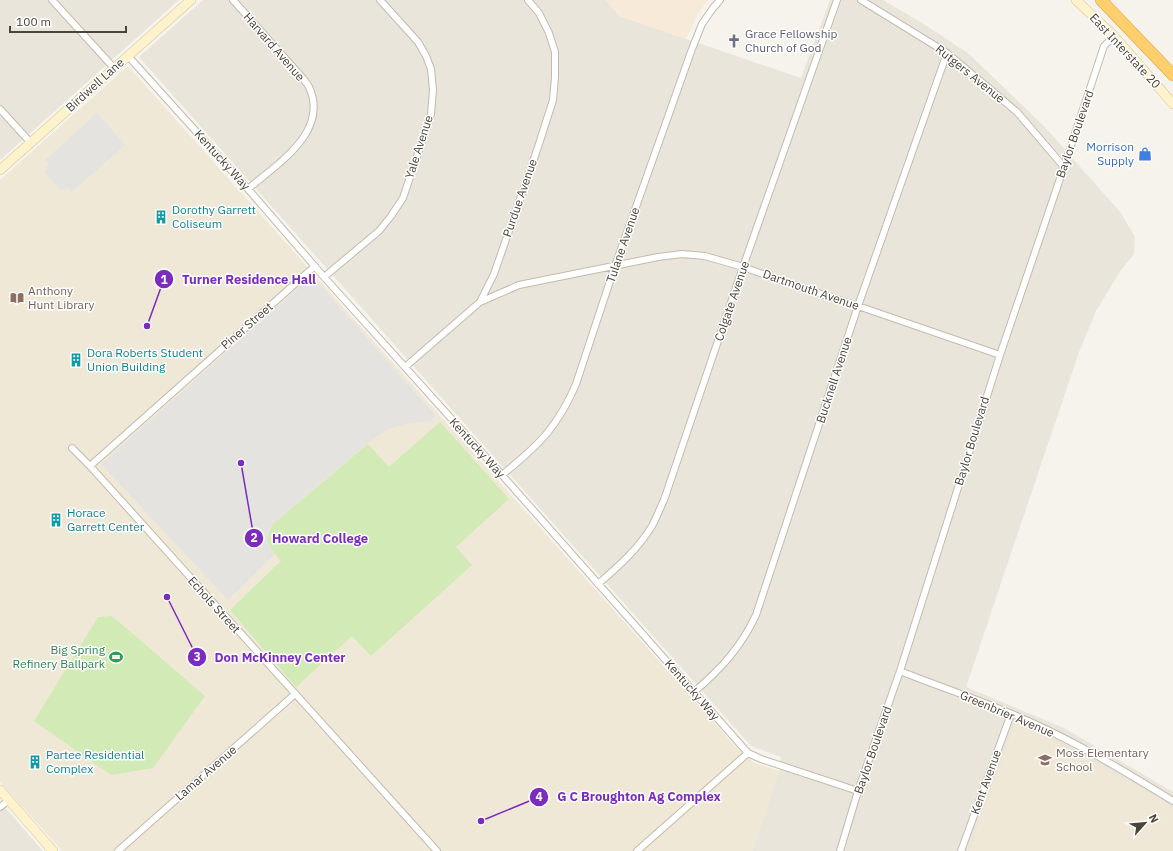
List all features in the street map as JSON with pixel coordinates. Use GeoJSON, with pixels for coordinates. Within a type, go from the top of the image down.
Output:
{"type":"FeatureCollection","features":[{"type":"Feature","properties":{"kind":"highway"},"geometry":{"type":"LineString","coordinates":[[1101,0],[1173,75]]}},
{"type":"Feature","properties":{"kind":"main road","name":"Birdwell Lane"},"geometry":{"type":"LineString","coordinates":[[0,170],[191,0]]}},
{"type":"Feature","properties":{"kind":"main road","name":"East Interstate 20"},"geometry":{"type":"LineString","coordinates":[[1076,0],[1114,36],[1173,104]]}},
{"type":"Feature","properties":{"kind":"main road"},"geometry":{"type":"LineString","coordinates":[[0,790],[54,851]]}},
{"type":"Feature","properties":{"kind":"street"},"geometry":{"type":"LineString","coordinates":[[52,0],[114,68]]}},
{"type":"Feature","properties":{"kind":"street","name":"Harvard Avenue"},"geometry":{"type":"LineString","coordinates":[[232,0],[300,75],[308,86],[313,100],[312,118],[308,132],[295,149],[248,189]]}},
{"type":"Feature","properties":{"kind":"street","name":"Yale Avenue"},"geometry":{"type":"LineString","coordinates":[[324,277],[379,231],[403,198],[431,114],[433,90],[431,69],[426,56],[418,42],[380,0]]}},
{"type":"Feature","properties":{"kind":"street","name":"Purdue Avenue"},"geometry":{"type":"LineString","coordinates":[[405,367],[480,302],[494,274],[538,147],[553,100],[555,77],[554,52],[549,33],[539,13],[528,0]]}},
{"type":"Feature","properties":{"kind":"street","name":"Tulane Avenue"},"geometry":{"type":"LineString","coordinates":[[502,475],[548,432],[569,400],[576,384],[615,266],[692,48],[702,24],[720,0]]}},
{"type":"Feature","properties":{"kind":"street","name":"Colgate Avenue"},"geometry":{"type":"LineString","coordinates":[[598,584],[622,563],[638,546],[652,525],[664,500],[743,267],[837,0]]}},
{"type":"Feature","properties":{"kind":"street","name":"Rutgers Avenue"},"geometry":{"type":"LineString","coordinates":[[861,0],[947,53],[1017,112],[1064,167]]}},
{"type":"Feature","properties":{"kind":"street","name":"Baylor Boulevard"},"geometry":{"type":"LineString","coordinates":[[840,851],[858,791],[900,672],[1000,355],[1104,46],[1114,36]]}},
{"type":"Feature","properties":{"kind":"street","name":"Bucknell Avenue"},"geometry":{"type":"LineString","coordinates":[[694,692],[732,656],[749,630],[756,615],[858,306],[947,53]]}},
{"type":"Feature","properties":{"kind":"street","name":"Kentucky Way"},"geometry":{"type":"LineString","coordinates":[[128,56],[248,189],[324,277],[502,475],[748,753],[761,759],[858,791]]}},
{"type":"Feature","properties":{"kind":"street"},"geometry":{"type":"LineString","coordinates":[[0,109],[31,143]]}},
{"type":"Feature","properties":{"kind":"street","name":"Dartmouth Avenue"},"geometry":{"type":"LineString","coordinates":[[480,302],[519,285],[658,257],[682,254],[705,256],[743,267],[1000,355]]}},
{"type":"Feature","properties":{"kind":"street","name":"Piner Street"},"geometry":{"type":"LineString","coordinates":[[90,466],[315,266]]}},
{"type":"Feature","properties":{"kind":"street","name":"Echols Street"},"geometry":{"type":"LineString","coordinates":[[72,448],[90,466],[437,851]]}},
{"type":"Feature","properties":{"kind":"street","name":"Greenbrier Avenue"},"geometry":{"type":"LineString","coordinates":[[900,672],[1011,714],[1040,727],[1118,767],[1173,801]]}},
{"type":"Feature","properties":{"kind":"street","name":"Lamar Avenue"},"geometry":{"type":"LineString","coordinates":[[118,851],[295,694]]}},
{"type":"Feature","properties":{"kind":"street","name":"Kent Avenue"},"geometry":{"type":"LineString","coordinates":[[961,851],[1011,714]]}},
{"type":"Feature","properties":{"kind":"street"},"geometry":{"type":"LineString","coordinates":[[637,851],[748,753]]}},
{"type":"Feature","properties":{"kind":"street"},"geometry":{"type":"LineString","coordinates":[[0,807],[8,800]]}},
{"type":"Feature","properties":{"kind":"shaded area"},"geometry":{"type":"Polygon","coordinates":[[[0,0],[179,0],[0,160],[0,0]]]}},
{"type":"Feature","properties":{"kind":"shaded area"},"geometry":{"type":"Polygon","coordinates":[[[203,0],[606,0],[619,16],[801,78],[830,0],[883,0],[927,26],[969,54],[1045,127],[1121,213],[1135,237],[1134,254],[1121,270],[1096,311],[1079,352],[966,687],[1064,728],[1173,792],[1173,851],[752,851],[779,771],[781,757],[751,746],[139,57],[203,0]]]}},
{"type":"Feature","properties":{"kind":"shaded area"},"geometry":{"type":"Polygon","coordinates":[[[606,0],[708,0],[698,14],[686,39],[619,16],[606,0]]]}},
{"type":"Feature","properties":{"kind":"shaded area"},"geometry":{"type":"Polygon","coordinates":[[[128,66],[734,745],[754,763],[779,771],[752,851],[62,851],[0,782],[0,180],[128,66]]]}},
{"type":"Feature","properties":{"kind":"shaded area"},"geometry":{"type":"Polygon","coordinates":[[[97,113],[125,145],[72,192],[68,188],[63,191],[59,189],[45,173],[45,170],[49,164],[45,160],[97,113]]]}},
{"type":"Feature","properties":{"kind":"shaded area"},"geometry":{"type":"Polygon","coordinates":[[[312,276],[436,416],[430,422],[406,424],[388,429],[374,438],[273,524],[269,531],[268,539],[269,547],[275,554],[228,600],[101,464],[312,276]]]}},
{"type":"Feature","properties":{"kind":"shaded area","name":"Moss Elementary School"},"geometry":{"type":"Polygon","coordinates":[[[1016,720],[1162,800],[1173,808],[1173,851],[969,851],[1016,720]]]}},
{"type":"Feature","properties":{"kind":"shaded area"},"geometry":{"type":"Polygon","coordinates":[[[0,802],[43,851],[0,851],[0,802]]]}},
{"type":"Feature","properties":{"kind":"green space"},"geometry":{"type":"Polygon","coordinates":[[[440,422],[509,499],[456,547],[472,565],[371,656],[352,636],[296,687],[230,610],[281,561],[273,552],[268,540],[273,524],[368,444],[389,467],[440,422]]]}},
{"type":"Feature","properties":{"kind":"green space","name":"Big Spring Refinery Ballpark"},"geometry":{"type":"Polygon","coordinates":[[[112,616],[205,696],[153,768],[111,775],[34,721],[98,617],[112,616]]]}},
{"type":"Feature","properties":{"kind":"place","name":"Grace Fellowship Church of God"},"geometry":{"type":"Point","coordinates":[734,41]}},
{"type":"Feature","properties":{"kind":"place","name":"Morrison Supply"},"geometry":{"type":"Point","coordinates":[1145,154]}},
{"type":"Feature","properties":{"kind":"place","name":"Dorothy Garrett Coliseum"},"geometry":{"type":"Point","coordinates":[161,217]}},
{"type":"Feature","properties":{"kind":"place","name":"Anthony Hunt Library"},"geometry":{"type":"Point","coordinates":[17,298]}},
{"type":"Feature","properties":{"kind":"place","name":"Turner Residence Hall"},"geometry":{"type":"Point","coordinates":[147,326]}},
{"type":"Feature","properties":{"kind":"place","name":"Dora Roberts Student Union Building"},"geometry":{"type":"Point","coordinates":[76,360]}},
{"type":"Feature","properties":{"kind":"place","name":"Howard College"},"geometry":{"type":"Point","coordinates":[241,463]}},
{"type":"Feature","properties":{"kind":"place","name":"Horace Garrett Center"},"geometry":{"type":"Point","coordinates":[56,520]}},
{"type":"Feature","properties":{"kind":"place","name":"Don McKinney Center"},"geometry":{"type":"Point","coordinates":[167,597]}},
{"type":"Feature","properties":{"kind":"place","name":"Big Spring Refinery Ballpark"},"geometry":{"type":"Point","coordinates":[116,657]}},
{"type":"Feature","properties":{"kind":"place","name":"Moss Elementary School"},"geometry":{"type":"Point","coordinates":[1045,760]}},
{"type":"Feature","properties":{"kind":"place","name":"Partee Residential Complex"},"geometry":{"type":"Point","coordinates":[35,762]}},
{"type":"Feature","properties":{"kind":"place","name":"G C Broughton Ag Complex"},"geometry":{"type":"Point","coordinates":[481,821]}}]}
